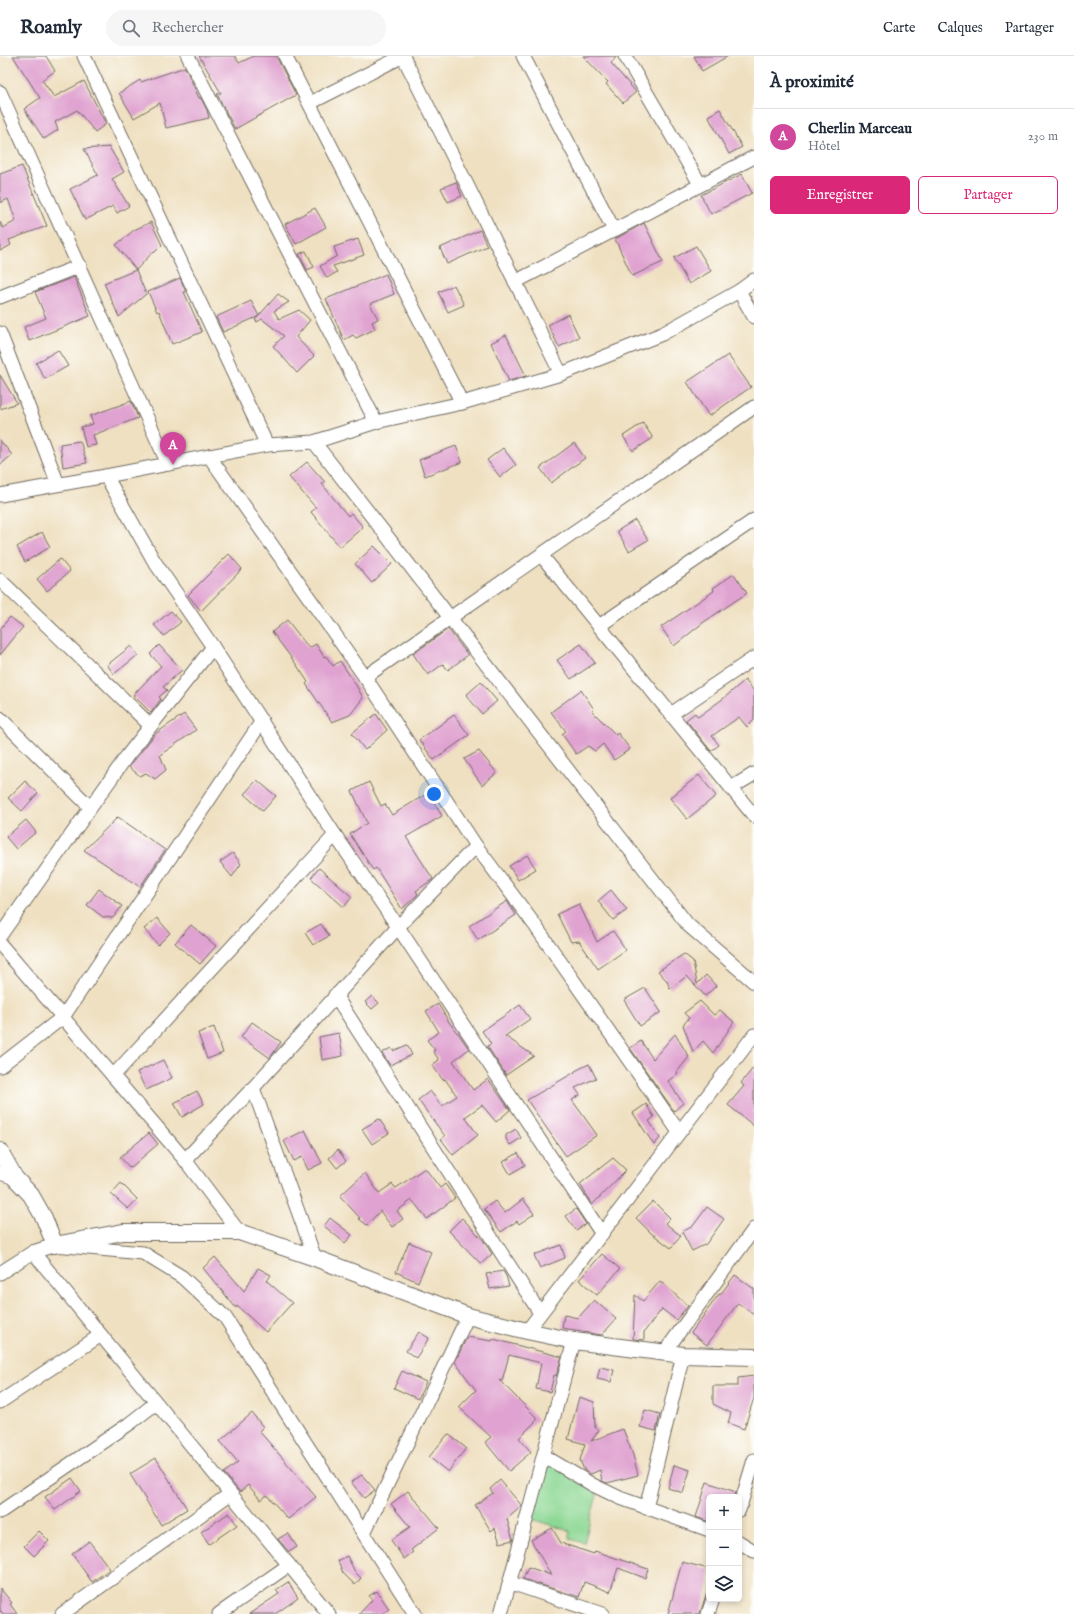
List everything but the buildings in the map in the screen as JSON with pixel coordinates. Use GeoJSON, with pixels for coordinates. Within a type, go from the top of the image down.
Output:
{"type":"FeatureCollection","features":[{"type":"Feature","properties":{"kind":"street"},"geometry":{"type":"LineString","coordinates":[[84,56],[267,445]]}},
{"type":"Feature","properties":{"kind":"street"},"geometry":{"type":"LineString","coordinates":[[188,56],[376,422]]}},
{"type":"Feature","properties":{"kind":"street"},"geometry":{"type":"LineString","coordinates":[[285,56],[462,403]]}},
{"type":"Feature","properties":{"kind":"street"},"geometry":{"type":"LineString","coordinates":[[310,103],[404,56],[561,374]]}},
{"type":"Feature","properties":{"kind":"street"},"geometry":{"type":"LineString","coordinates":[[523,56],[614,230]]}},
{"type":"Feature","properties":{"kind":"street"},"geometry":{"type":"LineString","coordinates":[[625,56],[700,184]]}},
{"type":"Feature","properties":{"kind":"street"},"geometry":{"type":"LineString","coordinates":[[0,92],[80,266],[168,464]]}},
{"type":"Feature","properties":{"kind":"street"},"geometry":{"type":"LineString","coordinates":[[515,282],[754,157]]}},
{"type":"Feature","properties":{"kind":"street"},"geometry":{"type":"LineString","coordinates":[[0,297],[80,266]]}},
{"type":"Feature","properties":{"kind":"street"},"geometry":{"type":"LineString","coordinates":[[0,495],[267,445],[314,442],[376,422],[462,403],[561,374],[662,334],[739,291],[754,280]]}},
{"type":"Feature","properties":{"kind":"street"},"geometry":{"type":"LineString","coordinates":[[739,291],[754,317]]}},
{"type":"Feature","properties":{"kind":"street"},"geometry":{"type":"LineString","coordinates":[[0,333],[58,484]]}},
{"type":"Feature","properties":{"kind":"street"},"geometry":{"type":"LineString","coordinates":[[364,677],[754,408]]}},
{"type":"Feature","properties":{"kind":"street"},"geometry":{"type":"LineString","coordinates":[[314,442],[688,925],[754,982]]}},
{"type":"Feature","properties":{"kind":"street"},"geometry":{"type":"LineString","coordinates":[[209,456],[364,677],[476,846],[534,924],[679,1132]]}},
{"type":"Feature","properties":{"kind":"street"},"geometry":{"type":"LineString","coordinates":[[106,476],[154,561],[213,647],[335,835],[602,1234]]}},
{"type":"Feature","properties":{"kind":"street"},"geometry":{"type":"LineString","coordinates":[[599,626],[754,520]]}},
{"type":"Feature","properties":{"kind":"street"},"geometry":{"type":"LineString","coordinates":[[541,555],[754,816]]}},
{"type":"Feature","properties":{"kind":"street"},"geometry":{"type":"LineString","coordinates":[[0,580],[151,726]]}},
{"type":"Feature","properties":{"kind":"street"},"geometry":{"type":"LineString","coordinates":[[0,936],[90,807],[213,647]]}},
{"type":"Feature","properties":{"kind":"street"},"geometry":{"type":"LineString","coordinates":[[671,714],[754,658]]}},
{"type":"Feature","properties":{"kind":"street"},"geometry":{"type":"LineString","coordinates":[[0,718],[90,807]]}},
{"type":"Feature","properties":{"kind":"street"},"geometry":{"type":"LineString","coordinates":[[0,1066],[63,1017],[262,721]]}},
{"type":"Feature","properties":{"kind":"street"},"geometry":{"type":"LineString","coordinates":[[731,788],[754,774]]}},
{"type":"Feature","properties":{"kind":"street"},"geometry":{"type":"LineString","coordinates":[[113,1076],[335,835]]}},
{"type":"Feature","properties":{"kind":"street"},"geometry":{"type":"LineString","coordinates":[[185,1160],[253,1088],[335,995],[398,927],[476,846]]}},
{"type":"Feature","properties":{"kind":"street"},"geometry":{"type":"LineString","coordinates":[[0,944],[185,1160],[239,1232]]}},
{"type":"Feature","properties":{"kind":"street"},"geometry":{"type":"LineString","coordinates":[[335,995],[540,1313]]}},
{"type":"Feature","properties":{"kind":"street"},"geometry":{"type":"LineString","coordinates":[[527,1332],[540,1313],[754,1035]]}},
{"type":"Feature","properties":{"kind":"street"},"geometry":{"type":"LineString","coordinates":[[253,1088],[315,1258]]}},
{"type":"Feature","properties":{"kind":"street"},"geometry":{"type":"LineString","coordinates":[[0,1151],[15,1178],[31,1195],[44,1218],[55,1245]]}},
{"type":"Feature","properties":{"kind":"street"},"geometry":{"type":"LineString","coordinates":[[0,1173],[15,1178]]}},
{"type":"Feature","properties":{"kind":"street"},"geometry":{"type":"LineString","coordinates":[[664,1352],[754,1229]]}},
{"type":"Feature","properties":{"kind":"street"},"geometry":{"type":"LineString","coordinates":[[0,1273],[33,1252],[55,1245],[123,1232],[239,1232],[315,1258],[468,1316],[527,1332],[683,1355],[754,1357]]}},
{"type":"Feature","properties":{"kind":"street"},"geometry":{"type":"LineString","coordinates":[[55,1245],[144,1253],[182,1277],[225,1317],[415,1614]]}},
{"type":"Feature","properties":{"kind":"street"},"geometry":{"type":"LineString","coordinates":[[33,1252],[329,1614]]}},
{"type":"Feature","properties":{"kind":"street"},"geometry":{"type":"LineString","coordinates":[[364,1534],[468,1316]]}},
{"type":"Feature","properties":{"kind":"street"},"geometry":{"type":"LineString","coordinates":[[0,1402],[101,1335]]}},
{"type":"Feature","properties":{"kind":"street"},"geometry":{"type":"LineString","coordinates":[[501,1614],[511,1583],[574,1340]]}},
{"type":"Feature","properties":{"kind":"street"},"geometry":{"type":"LineString","coordinates":[[646,1508],[683,1355]]}},
{"type":"Feature","properties":{"kind":"street"},"geometry":{"type":"LineString","coordinates":[[0,1512],[156,1403]]}},
{"type":"Feature","properties":{"kind":"street"},"geometry":{"type":"LineString","coordinates":[[544,1456],[598,1488],[646,1508],[706,1529]]}},
{"type":"Feature","properties":{"kind":"street"},"geometry":{"type":"LineString","coordinates":[[742,1500],[754,1460]]}},
{"type":"Feature","properties":{"kind":"street"},"geometry":{"type":"LineString","coordinates":[[62,1614],[230,1494]]}},
{"type":"Feature","properties":{"kind":"street"},"geometry":{"type":"LineString","coordinates":[[742,1544],[754,1550]]}},
{"type":"Feature","properties":{"kind":"street"},"geometry":{"type":"LineString","coordinates":[[219,1614],[289,1565]]}},
{"type":"Feature","properties":{"kind":"street"},"geometry":{"type":"LineString","coordinates":[[511,1583],[603,1614]]}},
{"type":"Feature","properties":{"kind":"street"},"geometry":{"type":"LineString","coordinates":[[708,1614],[712,1602]]}},
{"type":"Feature","properties":{"kind":"green space"},"geometry":{"type":"Polygon","coordinates":[[[551,1460],[598,1491],[584,1543],[570,1539],[570,1531],[528,1518],[551,1460]]]}},
{"type":"Feature","properties":{"kind":"place","name":"Cherlin Marceau"},"geometry":{"type":"Point","coordinates":[173,465]}}]}
